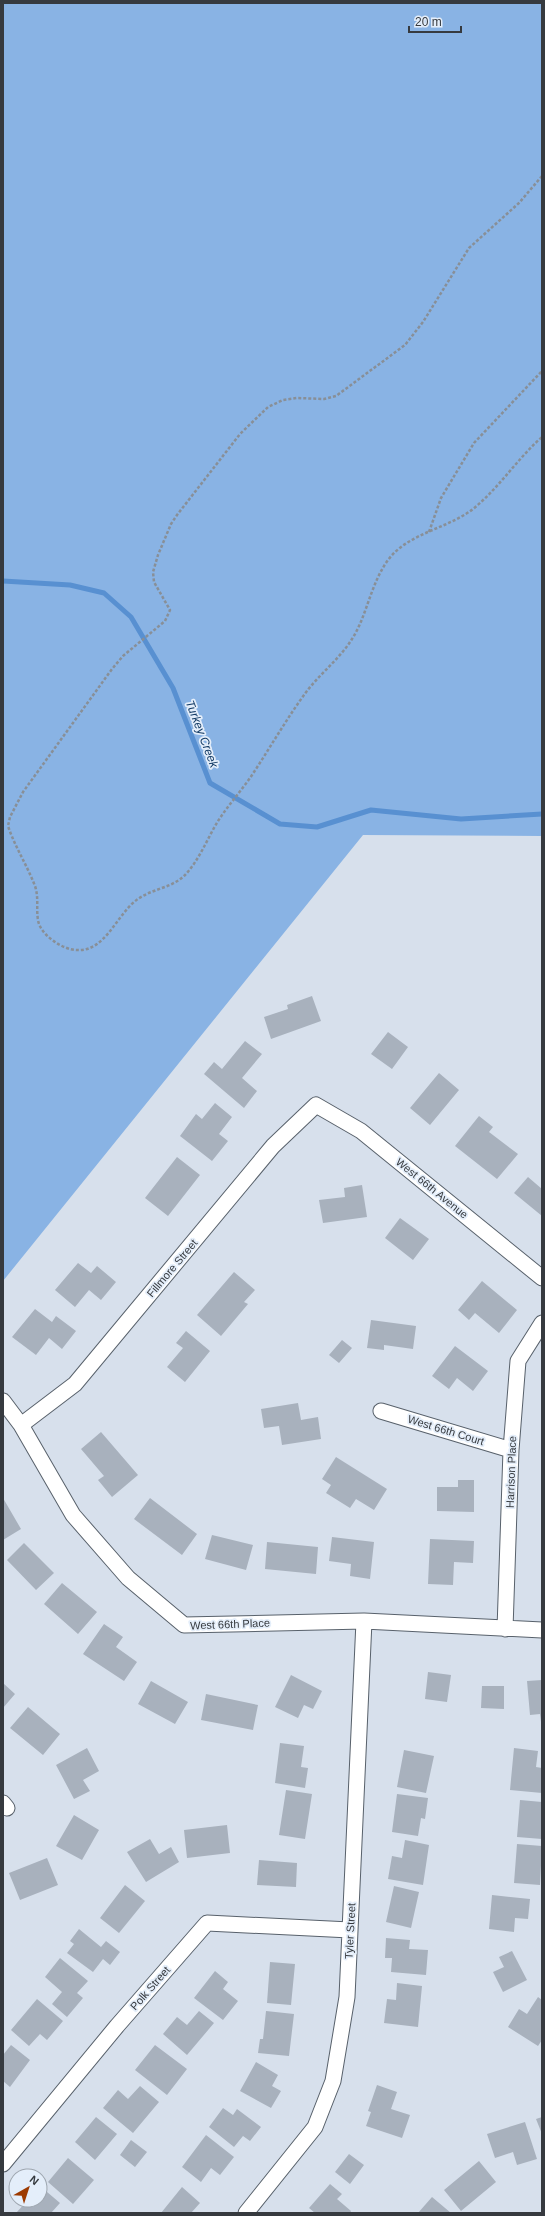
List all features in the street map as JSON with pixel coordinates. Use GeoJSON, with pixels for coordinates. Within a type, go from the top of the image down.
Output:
{"type":"FeatureCollection","features":[{"type":"Feature","properties":{"kind":"street","name":"West 66th Avenue"},"geometry":{"type":"LineString","coordinates":[[316,1105],[361,1131],[542,1278]]}},
{"type":"Feature","properties":{"kind":"street","name":"Fillmore Street"},"geometry":{"type":"LineString","coordinates":[[21,1424],[75,1384],[273,1146],[316,1105]]}},
{"type":"Feature","properties":{"kind":"street","name":"Harrison Place"},"geometry":{"type":"LineString","coordinates":[[506,1629],[511,1450],[518,1361],[542,1323]]}},
{"type":"Feature","properties":{"kind":"street","name":"West 66th Place"},"geometry":{"type":"LineString","coordinates":[[3,1401],[21,1424],[73,1515],[128,1578],[184,1625],[364,1621],[542,1630]]}},
{"type":"Feature","properties":{"kind":"street","name":"West 66th Court"},"geometry":{"type":"LineString","coordinates":[[381,1411],[511,1450]]}},
{"type":"Feature","properties":{"kind":"street","name":"Tyler Street"},"geometry":{"type":"LineString","coordinates":[[246,2213],[315,2127],[333,2081],[347,1997],[364,1621]]}},
{"type":"Feature","properties":{"kind":"street","name":"Polk Street"},"geometry":{"type":"LineString","coordinates":[[3,2164],[117,2026],[207,1923],[350,1930]]}},
{"type":"Feature","properties":{"kind":"path"},"geometry":{"type":"LineString","coordinates":[[542,176],[518,203],[469,248],[423,322],[405,345],[336,396],[324,399],[297,398],[283,400],[268,407],[240,434],[171,524],[158,555],[153,572],[154,582],[170,610],[165,620],[123,656],[22,792],[10,817],[10,831],[38,897],[40,926],[54,941],[66,948],[77,950],[95,946],[102,941],[126,908],[156,889],[174,883],[183,877],[194,865],[219,820],[253,774],[304,695],[353,638],[377,577],[387,561],[394,553],[428,532],[470,511],[490,494],[523,454],[542,437]]}},
{"type":"Feature","properties":{"kind":"path"},"geometry":{"type":"LineString","coordinates":[[428,532],[442,498],[474,443],[542,370]]}},
{"type":"Feature","properties":{"kind":"shaded area"},"geometry":{"type":"Polygon","coordinates":[[[3,3],[542,3],[542,836],[363,835],[3,1281],[3,3]]]}},
{"type":"Feature","properties":{"kind":"building"},"geometry":{"type":"Polygon","coordinates":[[[312,996],[321,1021],[271,1039],[264,1017],[288,1009],[287,1005],[312,996]]]}},
{"type":"Feature","properties":{"kind":"building"},"geometry":{"type":"Polygon","coordinates":[[[388,1032],[408,1047],[392,1069],[371,1054],[388,1032]]]}},
{"type":"Feature","properties":{"kind":"building"},"geometry":{"type":"Polygon","coordinates":[[[245,1041],[262,1054],[242,1078],[257,1091],[244,1108],[204,1074],[214,1062],[222,1069],[245,1041]]]}},
{"type":"Feature","properties":{"kind":"building"},"geometry":{"type":"Polygon","coordinates":[[[439,1073],[459,1090],[430,1125],[410,1108],[439,1073]]]}},
{"type":"Feature","properties":{"kind":"building"},"geometry":{"type":"Polygon","coordinates":[[[215,1103],[232,1117],[219,1134],[228,1141],[212,1161],[180,1136],[196,1114],[202,1119],[215,1103]]]}},
{"type":"Feature","properties":{"kind":"building"},"geometry":{"type":"Polygon","coordinates":[[[479,1116],[493,1127],[489,1132],[518,1154],[497,1179],[455,1146],[479,1116]]]}},
{"type":"Feature","properties":{"kind":"building"},"geometry":{"type":"Polygon","coordinates":[[[177,1157],[200,1175],[168,1216],[145,1198],[177,1157]]]}},
{"type":"Feature","properties":{"kind":"building"},"geometry":{"type":"Polygon","coordinates":[[[528,1177],[542,1189],[542,1216],[514,1193],[528,1177]]]}},
{"type":"Feature","properties":{"kind":"building"},"geometry":{"type":"Polygon","coordinates":[[[362,1185],[367,1217],[323,1223],[319,1200],[345,1197],[344,1188],[362,1185]]]}},
{"type":"Feature","properties":{"kind":"building"},"geometry":{"type":"Polygon","coordinates":[[[400,1218],[429,1239],[413,1260],[385,1238],[400,1218]]]}},
{"type":"Feature","properties":{"kind":"building"},"geometry":{"type":"Polygon","coordinates":[[[78,1263],[91,1273],[97,1266],[116,1282],[101,1300],[89,1290],[75,1307],[55,1290],[78,1263]]]}},
{"type":"Feature","properties":{"kind":"building"},"geometry":{"type":"Polygon","coordinates":[[[234,1272],[255,1290],[244,1302],[248,1304],[221,1336],[197,1315],[234,1272]]]}},
{"type":"Feature","properties":{"kind":"building"},"geometry":{"type":"Polygon","coordinates":[[[482,1281],[517,1310],[499,1333],[475,1313],[469,1320],[458,1310],[482,1281]]]}},
{"type":"Feature","properties":{"kind":"building"},"geometry":{"type":"Polygon","coordinates":[[[35,1309],[52,1322],[56,1316],[76,1331],[62,1349],[49,1338],[36,1355],[12,1337],[35,1309]]]}},
{"type":"Feature","properties":{"kind":"building"},"geometry":{"type":"Polygon","coordinates":[[[371,1320],[416,1326],[413,1349],[384,1345],[384,1350],[367,1348],[371,1320]]]}},
{"type":"Feature","properties":{"kind":"building"},"geometry":{"type":"Polygon","coordinates":[[[186,1331],[210,1351],[185,1382],[167,1367],[183,1348],[176,1343],[186,1331]]]}},
{"type":"Feature","properties":{"kind":"building"},"geometry":{"type":"Polygon","coordinates":[[[342,1340],[352,1348],[339,1363],[329,1355],[342,1340]]]}},
{"type":"Feature","properties":{"kind":"building"},"geometry":{"type":"Polygon","coordinates":[[[455,1346],[488,1371],[473,1391],[457,1378],[449,1389],[432,1376],[455,1346]]]}},
{"type":"Feature","properties":{"kind":"building"},"geometry":{"type":"Polygon","coordinates":[[[298,1403],[301,1420],[318,1417],[321,1439],[282,1445],[279,1426],[264,1428],[261,1409],[298,1403]]]}},
{"type":"Feature","properties":{"kind":"building"},"geometry":{"type":"Polygon","coordinates":[[[101,1432],[138,1475],[112,1497],[98,1480],[104,1476],[81,1449],[101,1432]]]}},
{"type":"Feature","properties":{"kind":"building"},"geometry":{"type":"Polygon","coordinates":[[[336,1457],[387,1489],[374,1510],[356,1499],[350,1508],[326,1493],[331,1485],[322,1479],[336,1457]]]}},
{"type":"Feature","properties":{"kind":"building"},"geometry":{"type":"Polygon","coordinates":[[[458,1480],[474,1480],[474,1512],[437,1511],[437,1487],[458,1487],[458,1480]]]}},
{"type":"Feature","properties":{"kind":"building"},"geometry":{"type":"Polygon","coordinates":[[[3,1498],[21,1529],[3,1540],[3,1498]]]}},
{"type":"Feature","properties":{"kind":"building"},"geometry":{"type":"Polygon","coordinates":[[[150,1498],[197,1534],[182,1555],[134,1519],[150,1498]]]}},
{"type":"Feature","properties":{"kind":"building"},"geometry":{"type":"Polygon","coordinates":[[[212,1535],[253,1545],[246,1570],[205,1559],[212,1535]]]}},
{"type":"Feature","properties":{"kind":"building"},"geometry":{"type":"Polygon","coordinates":[[[332,1537],[374,1542],[370,1579],[350,1576],[351,1564],[329,1561],[332,1537]]]}},
{"type":"Feature","properties":{"kind":"building"},"geometry":{"type":"Polygon","coordinates":[[[430,1539],[474,1541],[473,1563],[454,1562],[453,1585],[428,1584],[430,1539]]]}},
{"type":"Feature","properties":{"kind":"building"},"geometry":{"type":"Polygon","coordinates":[[[267,1542],[318,1547],[316,1574],[265,1569],[267,1542]]]}},
{"type":"Feature","properties":{"kind":"building"},"geometry":{"type":"Polygon","coordinates":[[[24,1543],[54,1573],[36,1590],[7,1560],[24,1543]]]}},
{"type":"Feature","properties":{"kind":"building"},"geometry":{"type":"Polygon","coordinates":[[[62,1583],[97,1612],[78,1634],[44,1604],[62,1583]]]}},
{"type":"Feature","properties":{"kind":"building"},"geometry":{"type":"Polygon","coordinates":[[[104,1624],[123,1637],[116,1647],[137,1662],[124,1681],[83,1654],[104,1624]]]}},
{"type":"Feature","properties":{"kind":"building"},"geometry":{"type":"Polygon","coordinates":[[[428,1672],[451,1675],[447,1702],[425,1699],[428,1672]]]}},
{"type":"Feature","properties":{"kind":"building"},"geometry":{"type":"Polygon","coordinates":[[[291,1675],[322,1691],[313,1709],[304,1705],[298,1718],[275,1707],[291,1675]]]}},
{"type":"Feature","properties":{"kind":"building"},"geometry":{"type":"Polygon","coordinates":[[[542,1680],[541,1722],[540,1714],[530,1715],[527,1681],[542,1680]]]}},
{"type":"Feature","properties":{"kind":"building"},"geometry":{"type":"Polygon","coordinates":[[[151,1681],[188,1702],[175,1724],[138,1704],[151,1681]]]}},
{"type":"Feature","properties":{"kind":"building"},"geometry":{"type":"Polygon","coordinates":[[[3,1683],[15,1694],[3,1708],[3,1683]]]}},
{"type":"Feature","properties":{"kind":"building"},"geometry":{"type":"Polygon","coordinates":[[[482,1686],[504,1686],[504,1709],[481,1708],[482,1686]]]}},
{"type":"Feature","properties":{"kind":"building"},"geometry":{"type":"Polygon","coordinates":[[[206,1694],[258,1705],[253,1730],[201,1720],[206,1694]]]}},
{"type":"Feature","properties":{"kind":"building"},"geometry":{"type":"Polygon","coordinates":[[[28,1707],[60,1734],[43,1755],[10,1728],[28,1707]]]}},
{"type":"Feature","properties":{"kind":"building"},"geometry":{"type":"Polygon","coordinates":[[[280,1743],[304,1746],[301,1767],[308,1768],[305,1788],[275,1783],[280,1743]]]}},
{"type":"Feature","properties":{"kind":"building"},"geometry":{"type":"Polygon","coordinates":[[[87,1748],[99,1771],[83,1780],[90,1791],[74,1799],[56,1765],[87,1748]]]}},
{"type":"Feature","properties":{"kind":"building"},"geometry":{"type":"Polygon","coordinates":[[[514,1748],[538,1751],[536,1767],[542,1768],[542,1793],[510,1790],[514,1748]]]}},
{"type":"Feature","properties":{"kind":"building"},"geometry":{"type":"Polygon","coordinates":[[[404,1750],[434,1756],[426,1793],[397,1787],[404,1750]]]}},
{"type":"Feature","properties":{"kind":"building"},"geometry":{"type":"Polygon","coordinates":[[[286,1790],[312,1794],[305,1839],[279,1835],[286,1790]]]}},
{"type":"Feature","properties":{"kind":"building"},"geometry":{"type":"Polygon","coordinates":[[[397,1794],[428,1798],[425,1819],[421,1818],[418,1836],[392,1832],[397,1794]]]}},
{"type":"Feature","properties":{"kind":"building"},"geometry":{"type":"Polygon","coordinates":[[[520,1800],[542,1802],[542,1839],[517,1837],[520,1800]]]}},
{"type":"Feature","properties":{"kind":"building"},"geometry":{"type":"Polygon","coordinates":[[[74,1815],[99,1830],[82,1860],[56,1846],[74,1815]]]}},
{"type":"Feature","properties":{"kind":"building"},"geometry":{"type":"Polygon","coordinates":[[[227,1825],[230,1853],[187,1858],[184,1830],[227,1825]]]}},
{"type":"Feature","properties":{"kind":"building"},"geometry":{"type":"Polygon","coordinates":[[[150,1839],[159,1854],[171,1847],[179,1862],[146,1882],[127,1852],[150,1839]]]}},
{"type":"Feature","properties":{"kind":"building"},"geometry":{"type":"Polygon","coordinates":[[[405,1840],[429,1845],[423,1885],[388,1879],[392,1856],[402,1858],[405,1840]]]}},
{"type":"Feature","properties":{"kind":"building"},"geometry":{"type":"Polygon","coordinates":[[[517,1844],[542,1846],[540,1885],[514,1883],[517,1844]]]}},
{"type":"Feature","properties":{"kind":"building"},"geometry":{"type":"Polygon","coordinates":[[[47,1858],[58,1885],[20,1900],[9,1873],[47,1858]]]}},
{"type":"Feature","properties":{"kind":"building"},"geometry":{"type":"Polygon","coordinates":[[[259,1860],[297,1863],[296,1887],[257,1885],[259,1860]]]}},
{"type":"Feature","properties":{"kind":"building"},"geometry":{"type":"Polygon","coordinates":[[[125,1885],[145,1901],[119,1933],[100,1918],[125,1885]]]}},
{"type":"Feature","properties":{"kind":"building"},"geometry":{"type":"Polygon","coordinates":[[[394,1886],[419,1892],[411,1928],[386,1922],[394,1886]]]}},
{"type":"Feature","properties":{"kind":"building"},"geometry":{"type":"Polygon","coordinates":[[[492,1895],[530,1899],[528,1919],[515,1918],[514,1932],[489,1929],[492,1895]]]}},
{"type":"Feature","properties":{"kind":"building"},"geometry":{"type":"Polygon","coordinates":[[[79,1929],[101,1947],[106,1941],[120,1952],[110,1965],[103,1959],[93,1972],[67,1953],[74,1944],[70,1941],[79,1929]]]}},
{"type":"Feature","properties":{"kind":"building"},"geometry":{"type":"Polygon","coordinates":[[[386,1938],[410,1940],[409,1949],[428,1950],[426,1975],[391,1972],[392,1958],[385,1958],[386,1938]]]}},
{"type":"Feature","properties":{"kind":"building"},"geometry":{"type":"Polygon","coordinates":[[[512,1951],[527,1980],[503,1992],[493,1972],[504,1967],[499,1957],[512,1951]]]}},
{"type":"Feature","properties":{"kind":"building"},"geometry":{"type":"Polygon","coordinates":[[[60,1958],[88,1981],[77,1993],[83,1998],[67,2017],[52,2004],[62,1992],[45,1977],[60,1958]]]}},
{"type":"Feature","properties":{"kind":"building"},"geometry":{"type":"Polygon","coordinates":[[[270,1962],[295,1964],[291,2005],[267,2003],[270,1962]]]}},
{"type":"Feature","properties":{"kind":"building"},"geometry":{"type":"Polygon","coordinates":[[[215,1971],[228,1982],[223,1989],[238,2001],[223,2020],[194,1998],[215,1971]]]}},
{"type":"Feature","properties":{"kind":"building"},"geometry":{"type":"Polygon","coordinates":[[[397,1983],[422,1986],[418,2027],[384,2023],[387,1999],[396,2000],[397,1983]]]}},
{"type":"Feature","properties":{"kind":"building"},"geometry":{"type":"Polygon","coordinates":[[[538,1997],[542,2000],[542,2040],[538,2046],[508,2027],[519,2009],[527,2014],[538,1997]]]}},
{"type":"Feature","properties":{"kind":"building"},"geometry":{"type":"Polygon","coordinates":[[[37,1999],[63,2021],[47,2040],[40,2034],[29,2046],[11,2030],[37,1999]]]}},
{"type":"Feature","properties":{"kind":"building"},"geometry":{"type":"Polygon","coordinates":[[[199,2011],[214,2023],[187,2055],[163,2034],[177,2017],[187,2025],[199,2011]]]}},
{"type":"Feature","properties":{"kind":"building"},"geometry":{"type":"Polygon","coordinates":[[[266,2011],[294,2014],[289,2056],[258,2053],[260,2039],[263,2039],[266,2011]]]}},
{"type":"Feature","properties":{"kind":"building"},"geometry":{"type":"Polygon","coordinates":[[[11,2045],[30,2060],[10,2087],[3,2081],[3,2055],[11,2045]]]}},
{"type":"Feature","properties":{"kind":"building"},"geometry":{"type":"Polygon","coordinates":[[[155,2045],[187,2069],[167,2095],[135,2070],[155,2045]]]}},
{"type":"Feature","properties":{"kind":"building"},"geometry":{"type":"Polygon","coordinates":[[[256,2062],[278,2075],[272,2086],[281,2091],[271,2108],[240,2091],[256,2062]]]}},
{"type":"Feature","properties":{"kind":"building"},"geometry":{"type":"Polygon","coordinates":[[[377,2085],[397,2092],[391,2109],[410,2115],[402,2138],[366,2126],[371,2112],[368,2111],[377,2085]]]}},
{"type":"Feature","properties":{"kind":"building"},"geometry":{"type":"Polygon","coordinates":[[[140,2086],[159,2102],[133,2133],[103,2108],[118,2090],[128,2099],[140,2086]]]}},
{"type":"Feature","properties":{"kind":"building"},"geometry":{"type":"Polygon","coordinates":[[[223,2108],[233,2115],[237,2109],[261,2127],[250,2141],[243,2136],[234,2147],[209,2127],[223,2108]]]}},
{"type":"Feature","properties":{"kind":"building"},"geometry":{"type":"Polygon","coordinates":[[[96,2117],[117,2134],[95,2160],[75,2142],[96,2117]]]}},
{"type":"Feature","properties":{"kind":"building"},"geometry":{"type":"Polygon","coordinates":[[[542,2117],[542,2134],[536,2119],[542,2117]]]}},
{"type":"Feature","properties":{"kind":"building"},"geometry":{"type":"Polygon","coordinates":[[[525,2122],[537,2159],[517,2165],[513,2152],[495,2158],[487,2134],[525,2122]]]}},
{"type":"Feature","properties":{"kind":"building"},"geometry":{"type":"Polygon","coordinates":[[[206,2135],[234,2157],[220,2175],[211,2168],[201,2182],[182,2167],[206,2135]]]}},
{"type":"Feature","properties":{"kind":"building"},"geometry":{"type":"Polygon","coordinates":[[[131,2140],[147,2152],[135,2167],[120,2155],[131,2140]]]}},
{"type":"Feature","properties":{"kind":"building"},"geometry":{"type":"Polygon","coordinates":[[[349,2154],[364,2165],[350,2184],[335,2172],[349,2154]]]}},
{"type":"Feature","properties":{"kind":"building"},"geometry":{"type":"Polygon","coordinates":[[[68,2158],[94,2180],[73,2204],[48,2182],[68,2158]]]}},
{"type":"Feature","properties":{"kind":"building"},"geometry":{"type":"Polygon","coordinates":[[[479,2161],[496,2182],[461,2211],[444,2190],[479,2161]]]}},
{"type":"Feature","properties":{"kind":"building"},"geometry":{"type":"Polygon","coordinates":[[[330,2184],[342,2194],[337,2199],[351,2211],[350,2213],[315,2213],[309,2208],[330,2184]]]}},
{"type":"Feature","properties":{"kind":"building"},"geometry":{"type":"Polygon","coordinates":[[[182,2187],[200,2203],[191,2213],[161,2213],[182,2187]]]}},
{"type":"Feature","properties":{"kind":"building"},"geometry":{"type":"Polygon","coordinates":[[[48,2193],[60,2203],[51,2213],[16,2213],[21,2208],[48,2208],[48,2193]]]}},
{"type":"Feature","properties":{"kind":"building"},"geometry":{"type":"Polygon","coordinates":[[[432,2197],[451,2213],[418,2213],[432,2197]]]}},
{"type":"Feature","properties":{"kind":"waterway","name":"Turkey Creek"},"geometry":{"type":"LineString","coordinates":[[3,581],[70,585],[104,593],[131,617],[173,688],[210,783],[280,824],[317,827],[371,810],[461,819],[542,814]]}}]}
